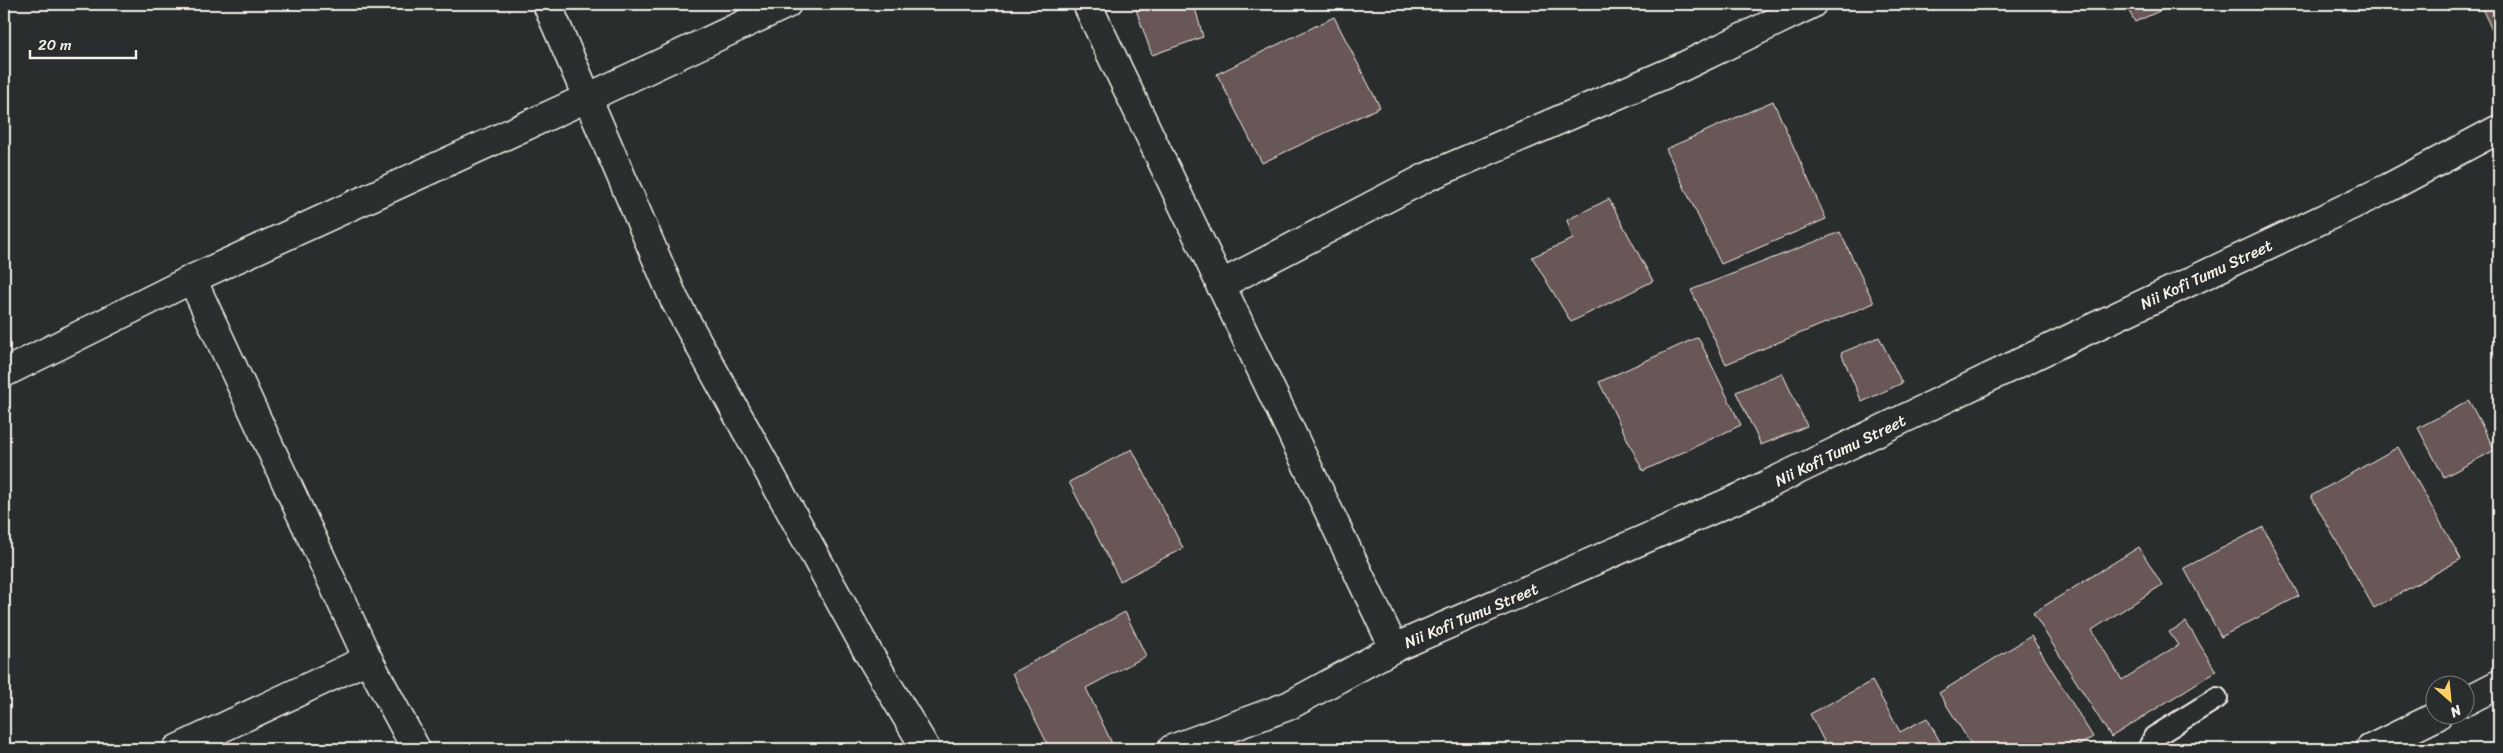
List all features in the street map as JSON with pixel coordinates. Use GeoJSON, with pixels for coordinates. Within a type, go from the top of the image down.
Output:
{"type":"FeatureCollection","features":[{"type":"Feature","properties":{"kind":"street"},"geometry":{"type":"LineString","coordinates":[[547,4],[589,97],[674,299],[869,654],[926,749]]}},
{"type":"Feature","properties":{"kind":"street"},"geometry":{"type":"LineString","coordinates":[[4,373],[192,278],[589,97],[787,4]]}},
{"type":"Feature","properties":{"kind":"street"},"geometry":{"type":"LineString","coordinates":[[1087,4],[1394,648]]}},
{"type":"Feature","properties":{"kind":"street"},"geometry":{"type":"LineString","coordinates":[[1220,285],[1427,178],[1682,67],[1812,4]]}},
{"type":"Feature","properties":{"kind":"street","name":"Nii Kofi Tumu Street"},"geometry":{"type":"LineString","coordinates":[[1172,749],[1288,706],[1394,648],[1748,494],[2086,330],[2388,188],[2499,129]]}},
{"type":"Feature","properties":{"kind":"street"},"geometry":{"type":"LineString","coordinates":[[192,278],[368,659],[416,749]]}},
{"type":"Feature","properties":{"kind":"street"},"geometry":{"type":"LineString","coordinates":[[177,749],[368,659]]}},
{"type":"Feature","properties":{"kind":"street"},"geometry":{"type":"LineString","coordinates":[[2476,696],[2499,684]]}},
{"type":"Feature","properties":{"kind":"street"},"geometry":{"type":"LineString","coordinates":[[2370,749],[2426,721]]}},
{"type":"Feature","properties":{"kind":"lane"},"geometry":{"type":"LineString","coordinates":[[2148,749],[2154,737],[2216,698]]}},
{"type":"Feature","properties":{"kind":"building"},"geometry":{"type":"Polygon","coordinates":[[[1134,4],[1194,4],[1203,37],[1152,55],[1134,4]]]}},
{"type":"Feature","properties":{"kind":"building"},"geometry":{"type":"Polygon","coordinates":[[[2125,4],[2175,4],[2135,22],[2125,4]]]}},
{"type":"Feature","properties":{"kind":"building"},"geometry":{"type":"Polygon","coordinates":[[[2480,4],[2499,4],[2499,40],[2497,41],[2480,4]]]}},
{"type":"Feature","properties":{"kind":"building"},"geometry":{"type":"Polygon","coordinates":[[[1334,17],[1380,107],[1262,163],[1217,74],[1334,17]]]}},
{"type":"Feature","properties":{"kind":"building"},"geometry":{"type":"Polygon","coordinates":[[[1773,101],[1826,219],[1721,264],[1666,149],[1773,101]]]}},
{"type":"Feature","properties":{"kind":"building"},"geometry":{"type":"Polygon","coordinates":[[[1609,199],[1653,281],[1571,322],[1532,257],[1573,239],[1567,220],[1609,199]]]}},
{"type":"Feature","properties":{"kind":"building"},"geometry":{"type":"Polygon","coordinates":[[[1840,232],[1874,303],[1726,364],[1691,290],[1840,232]]]}},
{"type":"Feature","properties":{"kind":"building"},"geometry":{"type":"Polygon","coordinates":[[[1698,337],[1741,425],[1643,471],[1599,382],[1698,337]]]}},
{"type":"Feature","properties":{"kind":"building"},"geometry":{"type":"Polygon","coordinates":[[[1879,337],[1902,383],[1862,402],[1841,353],[1879,337]]]}},
{"type":"Feature","properties":{"kind":"building"},"geometry":{"type":"Polygon","coordinates":[[[1782,373],[1807,426],[1761,445],[1736,392],[1782,373]]]}},
{"type":"Feature","properties":{"kind":"building"},"geometry":{"type":"Polygon","coordinates":[[[2469,401],[2495,450],[2444,477],[2418,428],[2469,401]]]}},
{"type":"Feature","properties":{"kind":"building"},"geometry":{"type":"Polygon","coordinates":[[[2398,447],[2461,559],[2374,608],[2311,496],[2398,447]]]}},
{"type":"Feature","properties":{"kind":"building"},"geometry":{"type":"Polygon","coordinates":[[[1132,449],[1183,548],[1120,581],[1069,482],[1132,449]]]}},
{"type":"Feature","properties":{"kind":"building"},"geometry":{"type":"Polygon","coordinates":[[[2263,527],[2299,596],[2221,637],[2184,568],[2263,527]]]}},
{"type":"Feature","properties":{"kind":"building"},"geometry":{"type":"Polygon","coordinates":[[[2139,547],[2162,585],[2092,630],[2122,680],[2178,645],[2169,632],[2186,622],[2216,671],[2111,737],[2033,613],[2139,547]]]}},
{"type":"Feature","properties":{"kind":"building"},"geometry":{"type":"Polygon","coordinates":[[[1125,612],[1146,656],[1086,688],[1114,748],[1050,749],[1012,673],[1125,612]]]}},
{"type":"Feature","properties":{"kind":"building"},"geometry":{"type":"Polygon","coordinates":[[[2031,636],[2093,737],[2073,749],[1974,749],[1939,693],[2031,636]]]}},
{"type":"Feature","properties":{"kind":"building"},"geometry":{"type":"Polygon","coordinates":[[[1872,681],[1900,732],[1927,718],[1944,749],[1828,749],[1810,714],[1872,681]]]}}]}
